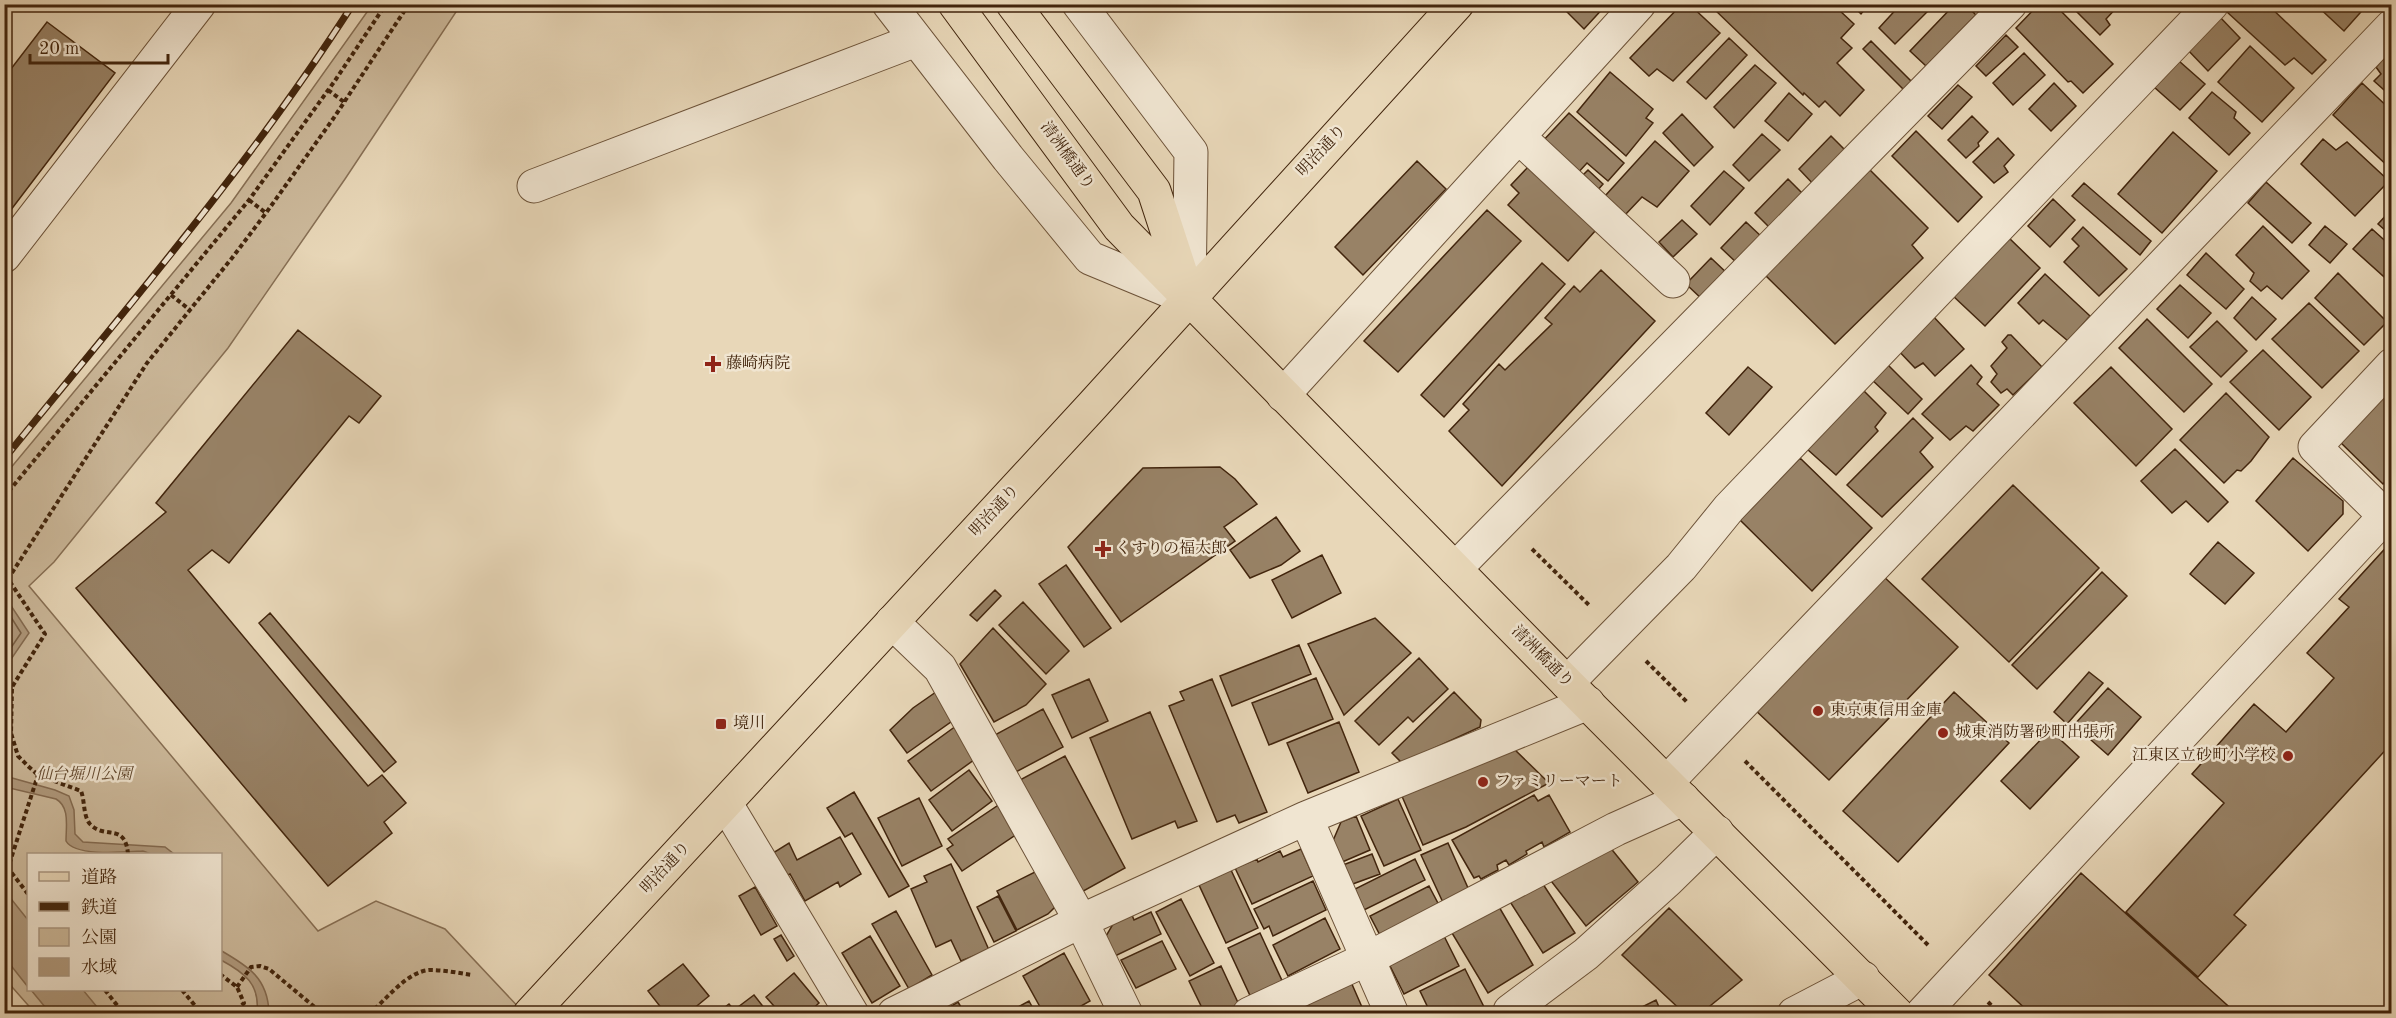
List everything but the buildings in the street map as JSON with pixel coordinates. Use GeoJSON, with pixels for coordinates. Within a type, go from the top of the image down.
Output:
{"type":"FeatureCollection","features":[{"type":"Feature","properties":{"kind":"main road","name":"清洲橋通り"},"geometry":{"type":"LineString","coordinates":[[955,4],[1119,227],[1577,693],[1897,1014]]}},
{"type":"Feature","properties":{"kind":"main road","name":"清洲橋通り"},"geometry":{"type":"LineString","coordinates":[[1013,4],[1154,191],[1189,299]]}},
{"type":"Feature","properties":{"kind":"main road","name":"明治通り"},"geometry":{"type":"LineString","coordinates":[[530,1014],[726,804],[1457,4]]}},
{"type":"Feature","properties":{"kind":"street"},"geometry":{"type":"LineString","coordinates":[[4,256],[200,4]]}},
{"type":"Feature","properties":{"kind":"street"},"geometry":{"type":"LineString","coordinates":[[889,4],[1090,258],[1189,299],[1191,153],[1079,4]]}},
{"type":"Feature","properties":{"kind":"street"},"geometry":{"type":"LineString","coordinates":[[1283,395],[1640,4]]}},
{"type":"Feature","properties":{"kind":"street"},"geometry":{"type":"LineString","coordinates":[[1455,569],[2010,4]]}},
{"type":"Feature","properties":{"kind":"street"},"geometry":{"type":"LineString","coordinates":[[894,1014],[1081,921],[1577,693],[1617,632],[1681,567],[1729,508],[2212,4]]}},
{"type":"Feature","properties":{"kind":"street"},"geometry":{"type":"LineString","coordinates":[[1249,1014],[1369,958],[1616,829],[1675,791],[1716,731],[2391,26]]}},
{"type":"Feature","properties":{"kind":"street"},"geometry":{"type":"LineString","coordinates":[[534,186],[916,40]]}},
{"type":"Feature","properties":{"kind":"street"},"geometry":{"type":"LineString","coordinates":[[1520,138],[1673,281]]}},
{"type":"Feature","properties":{"kind":"street"},"geometry":{"type":"LineString","coordinates":[[1922,1014],[2388,513],[2314,447],[2391,365]]}},
{"type":"Feature","properties":{"kind":"street"},"geometry":{"type":"LineString","coordinates":[[892,622],[940,668],[1081,921],[1126,1014]]}},
{"type":"Feature","properties":{"kind":"street"},"geometry":{"type":"LineString","coordinates":[[726,804],[852,1014]]}},
{"type":"Feature","properties":{"kind":"street"},"geometry":{"type":"LineString","coordinates":[[1306,818],[1392,1014]]}},
{"type":"Feature","properties":{"kind":"street"},"geometry":{"type":"LineString","coordinates":[[1510,1011],[1586,954],[1717,832]]}},
{"type":"Feature","properties":{"kind":"street"},"geometry":{"type":"LineString","coordinates":[[1794,1014],[1863,978]]}},
{"type":"Feature","properties":{"kind":"path"},"geometry":{"type":"LineString","coordinates":[[4,497],[249,200],[386,4]]}},
{"type":"Feature","properties":{"kind":"path"},"geometry":{"type":"LineString","coordinates":[[128,853],[127,843],[123,838],[92,826],[88,820],[81,791],[38,775],[18,756],[11,733],[12,687],[45,634],[8,579],[147,363],[266,213],[409,4]]}},
{"type":"Feature","properties":{"kind":"path"},"geometry":{"type":"LineString","coordinates":[[328,90],[344,102]]}},
{"type":"Feature","properties":{"kind":"path"},"geometry":{"type":"LineString","coordinates":[[249,200],[266,213]]}},
{"type":"Feature","properties":{"kind":"path"},"geometry":{"type":"LineString","coordinates":[[171,295],[190,310]]}},
{"type":"Feature","properties":{"kind":"path"},"geometry":{"type":"LineString","coordinates":[[1503,521],[2000,1014]]}},
{"type":"Feature","properties":{"kind":"path"},"geometry":{"type":"LineString","coordinates":[[4,680],[12,687]]}},
{"type":"Feature","properties":{"kind":"path"},"geometry":{"type":"LineString","coordinates":[[27,893],[8,868],[38,775]]}},
{"type":"Feature","properties":{"kind":"path"},"geometry":{"type":"LineString","coordinates":[[237,987],[251,967],[260,966],[269,969],[323,1014]]}},
{"type":"Feature","properties":{"kind":"path"},"geometry":{"type":"LineString","coordinates":[[369,1014],[397,987],[419,972],[429,970],[472,975]]}},
{"type":"Feature","properties":{"kind":"path"},"geometry":{"type":"LineString","coordinates":[[222,976],[237,987],[244,1003],[232,1014]]}},
{"type":"Feature","properties":{"kind":"path"},"geometry":{"type":"LineString","coordinates":[[106,991],[124,1014]]}},
{"type":"Feature","properties":{"kind":"path"},"geometry":{"type":"LineString","coordinates":[[183,991],[202,1014]]}},
{"type":"Feature","properties":{"kind":"green space","name":"仙台堀川公園"},"geometry":{"type":"Polygon","coordinates":[[[452,4],[458,9],[345,179],[228,348],[54,562],[29,586],[318,931],[376,901],[445,929],[524,1013],[35,1013],[5,979],[4,476],[231,203],[372,5],[452,4]]]}},
{"type":"Feature","properties":{"kind":"water"},"geometry":{"type":"Polygon","coordinates":[[[4,595],[29,633],[5,668],[4,668],[4,595]]]}},
{"type":"Feature","properties":{"kind":"water"},"geometry":{"type":"Polygon","coordinates":[[[5,776],[69,796],[74,810],[75,834],[83,842],[165,847],[173,853],[101,852],[71,846],[66,841],[66,817],[60,802],[56,799],[5,787],[5,776]]]}},
{"type":"Feature","properties":{"kind":"water"},"geometry":{"type":"Polygon","coordinates":[[[4,890],[27,919],[27,986],[5,958],[4,890]]]}},
{"type":"Feature","properties":{"kind":"water"},"geometry":{"type":"Polygon","coordinates":[[[222,951],[255,974],[265,991],[269,1013],[257,1013],[256,994],[253,987],[237,970],[222,961],[222,951]]]}},
{"type":"Feature","properties":{"kind":"water"},"geometry":{"type":"Polygon","coordinates":[[[32,991],[84,991],[102,1013],[50,1013],[32,991]]]}},
{"type":"Feature","properties":{"kind":"railway"},"geometry":{"type":"LineString","coordinates":[[4,459],[229,179],[272,122],[353,4]]}},
{"type":"Feature","properties":{"kind":"place","name":"藤崎病院"},"geometry":{"type":"Point","coordinates":[713,364]}},
{"type":"Feature","properties":{"kind":"place","name":"くすりの福太郎"},"geometry":{"type":"Point","coordinates":[1103,549]}},
{"type":"Feature","properties":{"kind":"place","name":"東京東信用金庫"},"geometry":{"type":"Point","coordinates":[1818,711]}},
{"type":"Feature","properties":{"kind":"place","name":"境川"},"geometry":{"type":"Point","coordinates":[721,724]}},
{"type":"Feature","properties":{"kind":"place","name":"城東消防署砂町出張所"},"geometry":{"type":"Point","coordinates":[1943,733]}},
{"type":"Feature","properties":{"kind":"place","name":"江東区立砂町小学校"},"geometry":{"type":"Point","coordinates":[2288,756]}},
{"type":"Feature","properties":{"kind":"place","name":"ファミリーマート"},"geometry":{"type":"Point","coordinates":[1483,782]}}]}
